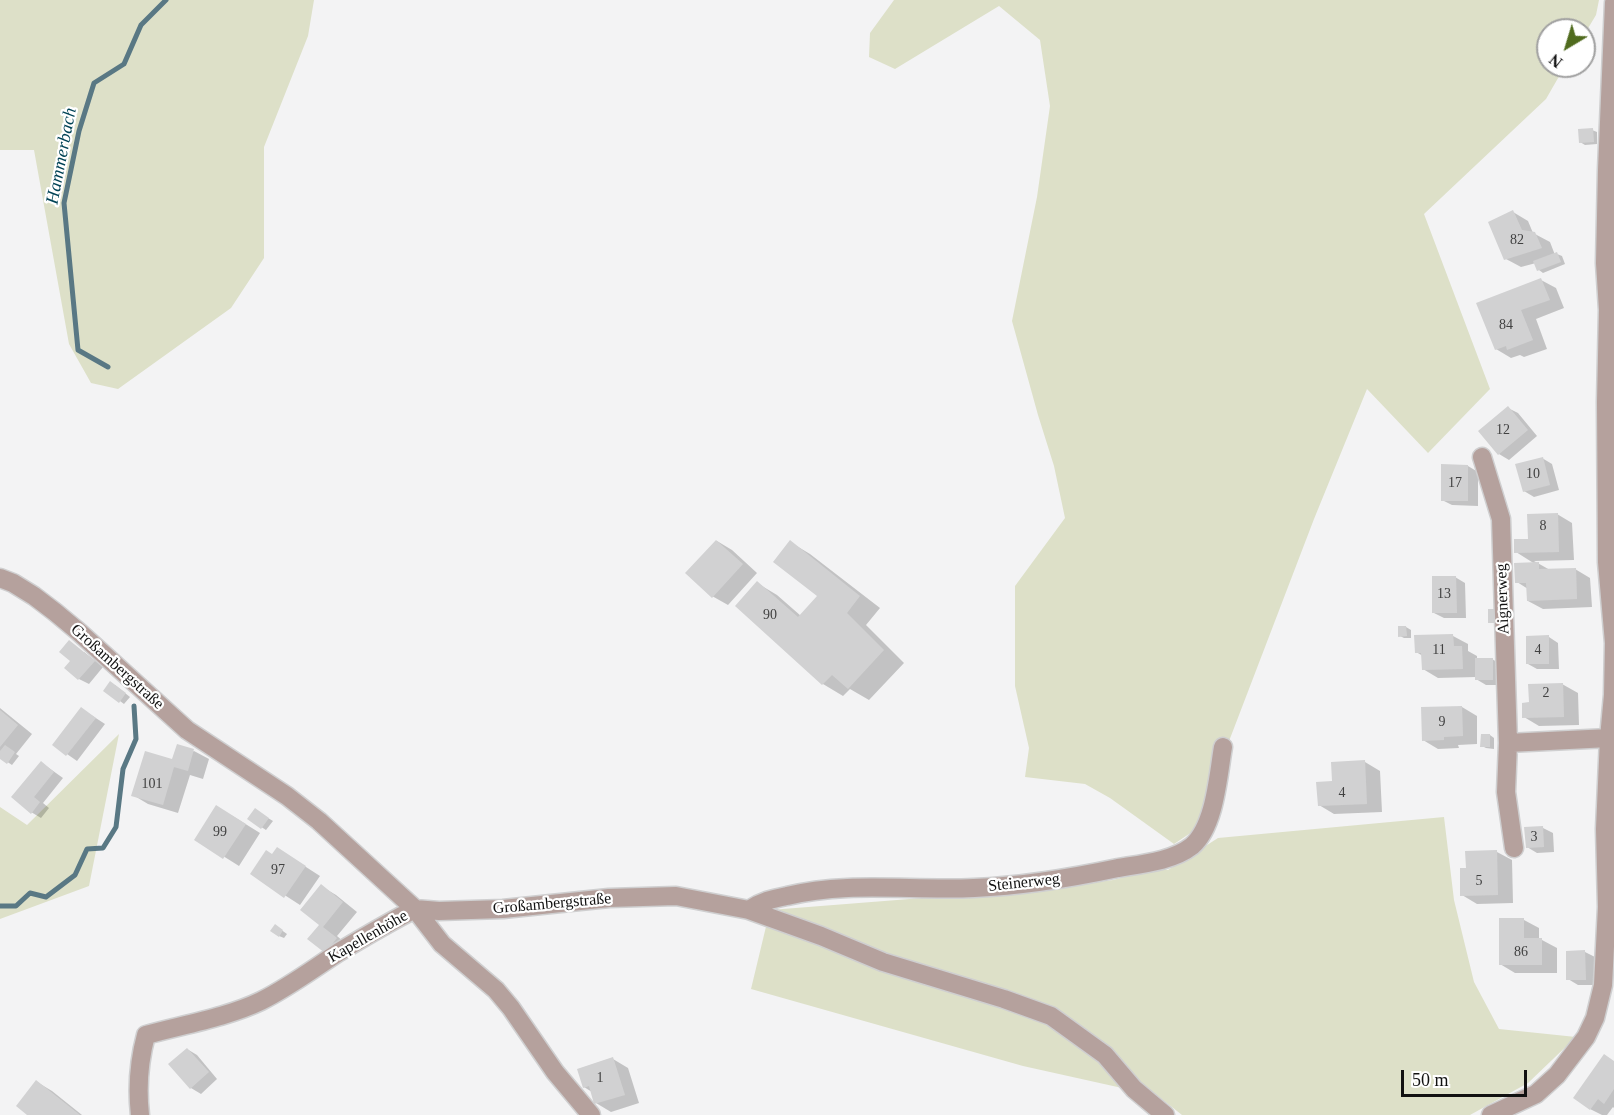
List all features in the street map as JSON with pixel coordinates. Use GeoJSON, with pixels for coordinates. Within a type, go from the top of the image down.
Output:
{"type":"FeatureCollection","features":[{"type":"Feature","properties":{"kind":"street"},"geometry":{"type":"LineString","coordinates":[[1491,1115],[1518,1109],[1557,1075],[1586,1037],[1594,1018],[1602,985],[1605,946],[1605,829],[1614,643],[1607,562],[1608,310],[1605,263],[1614,3]]}},
{"type":"Feature","properties":{"kind":"street","name":"Aignerweg"},"geometry":{"type":"LineString","coordinates":[[1482,458],[1501,519],[1508,743],[1506,792],[1514,848]]}},
{"type":"Feature","properties":{"kind":"street","name":"Großambergstraße"},"geometry":{"type":"LineString","coordinates":[[0,578],[34,596],[79,632],[187,730],[287,796],[319,820],[415,909],[439,911],[503,909],[609,898],[676,896],[749,910],[821,936],[883,962],[1004,999],[1051,1016],[1105,1055],[1134,1089],[1165,1115]]}},
{"type":"Feature","properties":{"kind":"street"},"geometry":{"type":"LineString","coordinates":[[1508,743],[1609,738]]}},
{"type":"Feature","properties":{"kind":"street","name":"Steinerweg"},"geometry":{"type":"LineString","coordinates":[[749,910],[762,902],[806,891],[848,888],[974,888],[1074,877],[1168,858],[1192,845],[1208,825],[1223,747]]}},
{"type":"Feature","properties":{"kind":"street","name":"Kapellenhöhe"},"geometry":{"type":"LineString","coordinates":[[140,1115],[138,1089],[146,1035],[238,1010],[257,1002],[295,982],[340,951],[415,909],[442,944],[496,990],[555,1072],[591,1115]]}},
{"type":"Feature","properties":{"kind":"green space"},"geometry":{"type":"Polygon","coordinates":[[[0,0],[314,0],[308,36],[264,147],[264,258],[231,308],[118,389],[91,383],[69,344],[34,150],[0,150],[0,0]]]}},
{"type":"Feature","properties":{"kind":"green space"},"geometry":{"type":"Polygon","coordinates":[[[894,0],[1599,0],[1594,18],[1536,18],[1536,78],[1558,78],[1546,99],[1424,214],[1490,389],[1428,453],[1367,389],[1314,519],[1195,830],[1174,844],[1110,798],[1085,784],[1025,777],[1029,748],[1015,686],[1015,586],[1065,518],[1054,466],[1012,321],[1037,197],[1050,106],[1040,40],[999,6],[895,69],[869,57],[870,33],[894,0]]]}},
{"type":"Feature","properties":{"kind":"green space"},"geometry":{"type":"Polygon","coordinates":[[[119,734],[89,886],[0,919],[0,807],[27,825],[119,734]]]}},
{"type":"Feature","properties":{"kind":"green space"},"geometry":{"type":"Polygon","coordinates":[[[1444,817],[1454,900],[1474,982],[1499,1029],[1576,1037],[1528,1083],[1470,1115],[1182,1115],[1158,1096],[1023,1066],[751,989],[770,910],[1062,887],[1113,880],[1159,868],[1168,870],[1218,838],[1444,817]]]}},
{"type":"Feature","properties":{"kind":"building"},"geometry":{"type":"Polygon","coordinates":[[[1593,128],[1594,142],[1579,143],[1578,129],[1593,128]]]}},
{"type":"Feature","properties":{"kind":"building"},"geometry":{"type":"Polygon","coordinates":[[[1513,210],[1522,230],[1535,232],[1542,248],[1504,260],[1488,222],[1513,210]]]}},
{"type":"Feature","properties":{"kind":"building"},"geometry":{"type":"Polygon","coordinates":[[[1557,252],[1561,262],[1537,271],[1533,261],[1557,252]]]}},
{"type":"Feature","properties":{"kind":"building"},"geometry":{"type":"Polygon","coordinates":[[[1541,278],[1550,300],[1521,310],[1533,340],[1507,350],[1506,346],[1495,350],[1476,303],[1541,278]]]}},
{"type":"Feature","properties":{"kind":"building"},"geometry":{"type":"Polygon","coordinates":[[[1508,406],[1528,430],[1498,455],[1478,431],[1508,406]]]}},
{"type":"Feature","properties":{"kind":"building"},"geometry":{"type":"Polygon","coordinates":[[[1543,457],[1550,485],[1523,492],[1515,464],[1543,457]]]}},
{"type":"Feature","properties":{"kind":"building"},"geometry":{"type":"Polygon","coordinates":[[[1441,464],[1468,465],[1468,501],[1441,501],[1441,464]]]}},
{"type":"Feature","properties":{"kind":"building"},"geometry":{"type":"Polygon","coordinates":[[[1558,513],[1559,552],[1514,553],[1514,539],[1528,539],[1527,514],[1558,513]]]}},
{"type":"Feature","properties":{"kind":"building"},"geometry":{"type":"Polygon","coordinates":[[[716,540],[743,564],[712,598],[685,573],[716,540]]]}},
{"type":"Feature","properties":{"kind":"building"},"geometry":{"type":"Polygon","coordinates":[[[790,540],[860,596],[847,613],[884,650],[848,689],[832,675],[822,685],[735,606],[757,581],[798,617],[817,596],[773,562],[790,540]]]}},
{"type":"Feature","properties":{"kind":"building"},"geometry":{"type":"Polygon","coordinates":[[[1539,562],[1539,569],[1576,568],[1577,599],[1527,601],[1526,583],[1515,583],[1514,563],[1539,562]]]}},
{"type":"Feature","properties":{"kind":"building"},"geometry":{"type":"Polygon","coordinates":[[[1432,576],[1456,576],[1457,613],[1432,613],[1432,576]]]}},
{"type":"Feature","properties":{"kind":"building"},"geometry":{"type":"Polygon","coordinates":[[[1488,609],[1496,609],[1496,623],[1488,623],[1488,609]]]}},
{"type":"Feature","properties":{"kind":"building"},"geometry":{"type":"Polygon","coordinates":[[[1398,626],[1406,626],[1407,636],[1398,637],[1398,626]]]}},
{"type":"Feature","properties":{"kind":"building"},"geometry":{"type":"Polygon","coordinates":[[[1453,634],[1454,646],[1462,646],[1463,669],[1422,670],[1421,653],[1415,653],[1414,635],[1453,634]]]}},
{"type":"Feature","properties":{"kind":"building"},"geometry":{"type":"Polygon","coordinates":[[[1549,635],[1549,664],[1526,664],[1526,636],[1549,635]]]}},
{"type":"Feature","properties":{"kind":"building"},"geometry":{"type":"Polygon","coordinates":[[[69,640],[95,661],[78,680],[64,668],[70,661],[59,652],[69,640]]]}},
{"type":"Feature","properties":{"kind":"building"},"geometry":{"type":"Polygon","coordinates":[[[1475,658],[1493,658],[1493,680],[1475,680],[1475,658]]]}},
{"type":"Feature","properties":{"kind":"building"},"geometry":{"type":"Polygon","coordinates":[[[110,681],[126,693],[119,703],[103,691],[110,681]]]}},
{"type":"Feature","properties":{"kind":"building"},"geometry":{"type":"Polygon","coordinates":[[[1563,683],[1564,717],[1522,718],[1522,703],[1529,702],[1528,684],[1563,683]]]}},
{"type":"Feature","properties":{"kind":"building"},"geometry":{"type":"Polygon","coordinates":[[[1462,706],[1463,736],[1422,741],[1421,707],[1462,706]]]}},
{"type":"Feature","properties":{"kind":"building"},"geometry":{"type":"Polygon","coordinates":[[[81,707],[96,718],[66,756],[52,745],[81,707]]]}},
{"type":"Feature","properties":{"kind":"building"},"geometry":{"type":"Polygon","coordinates":[[[0,710],[18,725],[0,747],[0,710]]]}},
{"type":"Feature","properties":{"kind":"building"},"geometry":{"type":"Polygon","coordinates":[[[1481,734],[1490,734],[1490,747],[1480,747],[1481,734]]]}},
{"type":"Feature","properties":{"kind":"building"},"geometry":{"type":"Polygon","coordinates":[[[177,744],[194,749],[188,771],[174,767],[163,805],[131,796],[145,751],[172,759],[177,744]]]}},
{"type":"Feature","properties":{"kind":"building"},"geometry":{"type":"Polygon","coordinates":[[[5,745],[15,752],[7,764],[0,759],[0,751],[5,745]]]}},
{"type":"Feature","properties":{"kind":"building"},"geometry":{"type":"Polygon","coordinates":[[[1365,760],[1367,804],[1318,806],[1316,782],[1332,781],[1331,762],[1365,760]]]}},
{"type":"Feature","properties":{"kind":"building"},"geometry":{"type":"Polygon","coordinates":[[[41,761],[54,772],[34,797],[40,802],[31,814],[11,797],[41,761]]]}},
{"type":"Feature","properties":{"kind":"building"},"geometry":{"type":"Polygon","coordinates":[[[216,805],[246,824],[223,859],[194,840],[216,805]]]}},
{"type":"Feature","properties":{"kind":"building"},"geometry":{"type":"Polygon","coordinates":[[[255,808],[269,818],[261,829],[247,819],[255,808]]]}},
{"type":"Feature","properties":{"kind":"building"},"geometry":{"type":"Polygon","coordinates":[[[1543,826],[1544,847],[1526,848],[1524,827],[1543,826]]]}},
{"type":"Feature","properties":{"kind":"building"},"geometry":{"type":"Polygon","coordinates":[[[277,847],[306,866],[284,898],[250,874],[266,850],[272,854],[277,847]]]}},
{"type":"Feature","properties":{"kind":"building"},"geometry":{"type":"Polygon","coordinates":[[[1497,850],[1498,895],[1460,896],[1460,868],[1466,868],[1465,851],[1497,850]]]}},
{"type":"Feature","properties":{"kind":"building"},"geometry":{"type":"Polygon","coordinates":[[[321,884],[343,902],[323,927],[337,938],[325,953],[307,939],[319,925],[300,910],[321,884]]]}},
{"type":"Feature","properties":{"kind":"building"},"geometry":{"type":"Polygon","coordinates":[[[1499,918],[1524,918],[1524,938],[1542,938],[1542,965],[1499,965],[1499,918]]]}},
{"type":"Feature","properties":{"kind":"building"},"geometry":{"type":"Polygon","coordinates":[[[275,924],[283,930],[279,937],[270,931],[275,924]]]}},
{"type":"Feature","properties":{"kind":"building"},"geometry":{"type":"Polygon","coordinates":[[[1585,950],[1586,980],[1566,980],[1566,951],[1585,950]]]}},
{"type":"Feature","properties":{"kind":"building"},"geometry":{"type":"Polygon","coordinates":[[[187,1048],[209,1072],[190,1089],[168,1064],[187,1048]]]}},
{"type":"Feature","properties":{"kind":"building"},"geometry":{"type":"Polygon","coordinates":[[[1604,1054],[1614,1061],[1614,1089],[1604,1104],[1598,1099],[1590,1110],[1573,1098],[1604,1054]]]}},
{"type":"Feature","properties":{"kind":"building"},"geometry":{"type":"Polygon","coordinates":[[[613,1057],[625,1095],[594,1104],[589,1086],[583,1088],[577,1069],[613,1057]]]}},
{"type":"Feature","properties":{"kind":"building"},"geometry":{"type":"Polygon","coordinates":[[[36,1080],[80,1115],[27,1115],[16,1106],[36,1080]]]}},
{"type":"Feature","properties":{"kind":"waterway","name":"Hammerbach"},"geometry":{"type":"LineString","coordinates":[[108,367],[78,350],[64,203],[79,131],[94,83],[124,64],[141,25],[166,0]]}},
{"type":"Feature","properties":{"kind":"waterway","name":"Hammerbach"},"geometry":{"type":"LineString","coordinates":[[0,906],[16,906],[30,893],[46,897],[75,875],[87,849],[103,848],[116,827],[123,769],[136,739],[134,706]]}}]}
